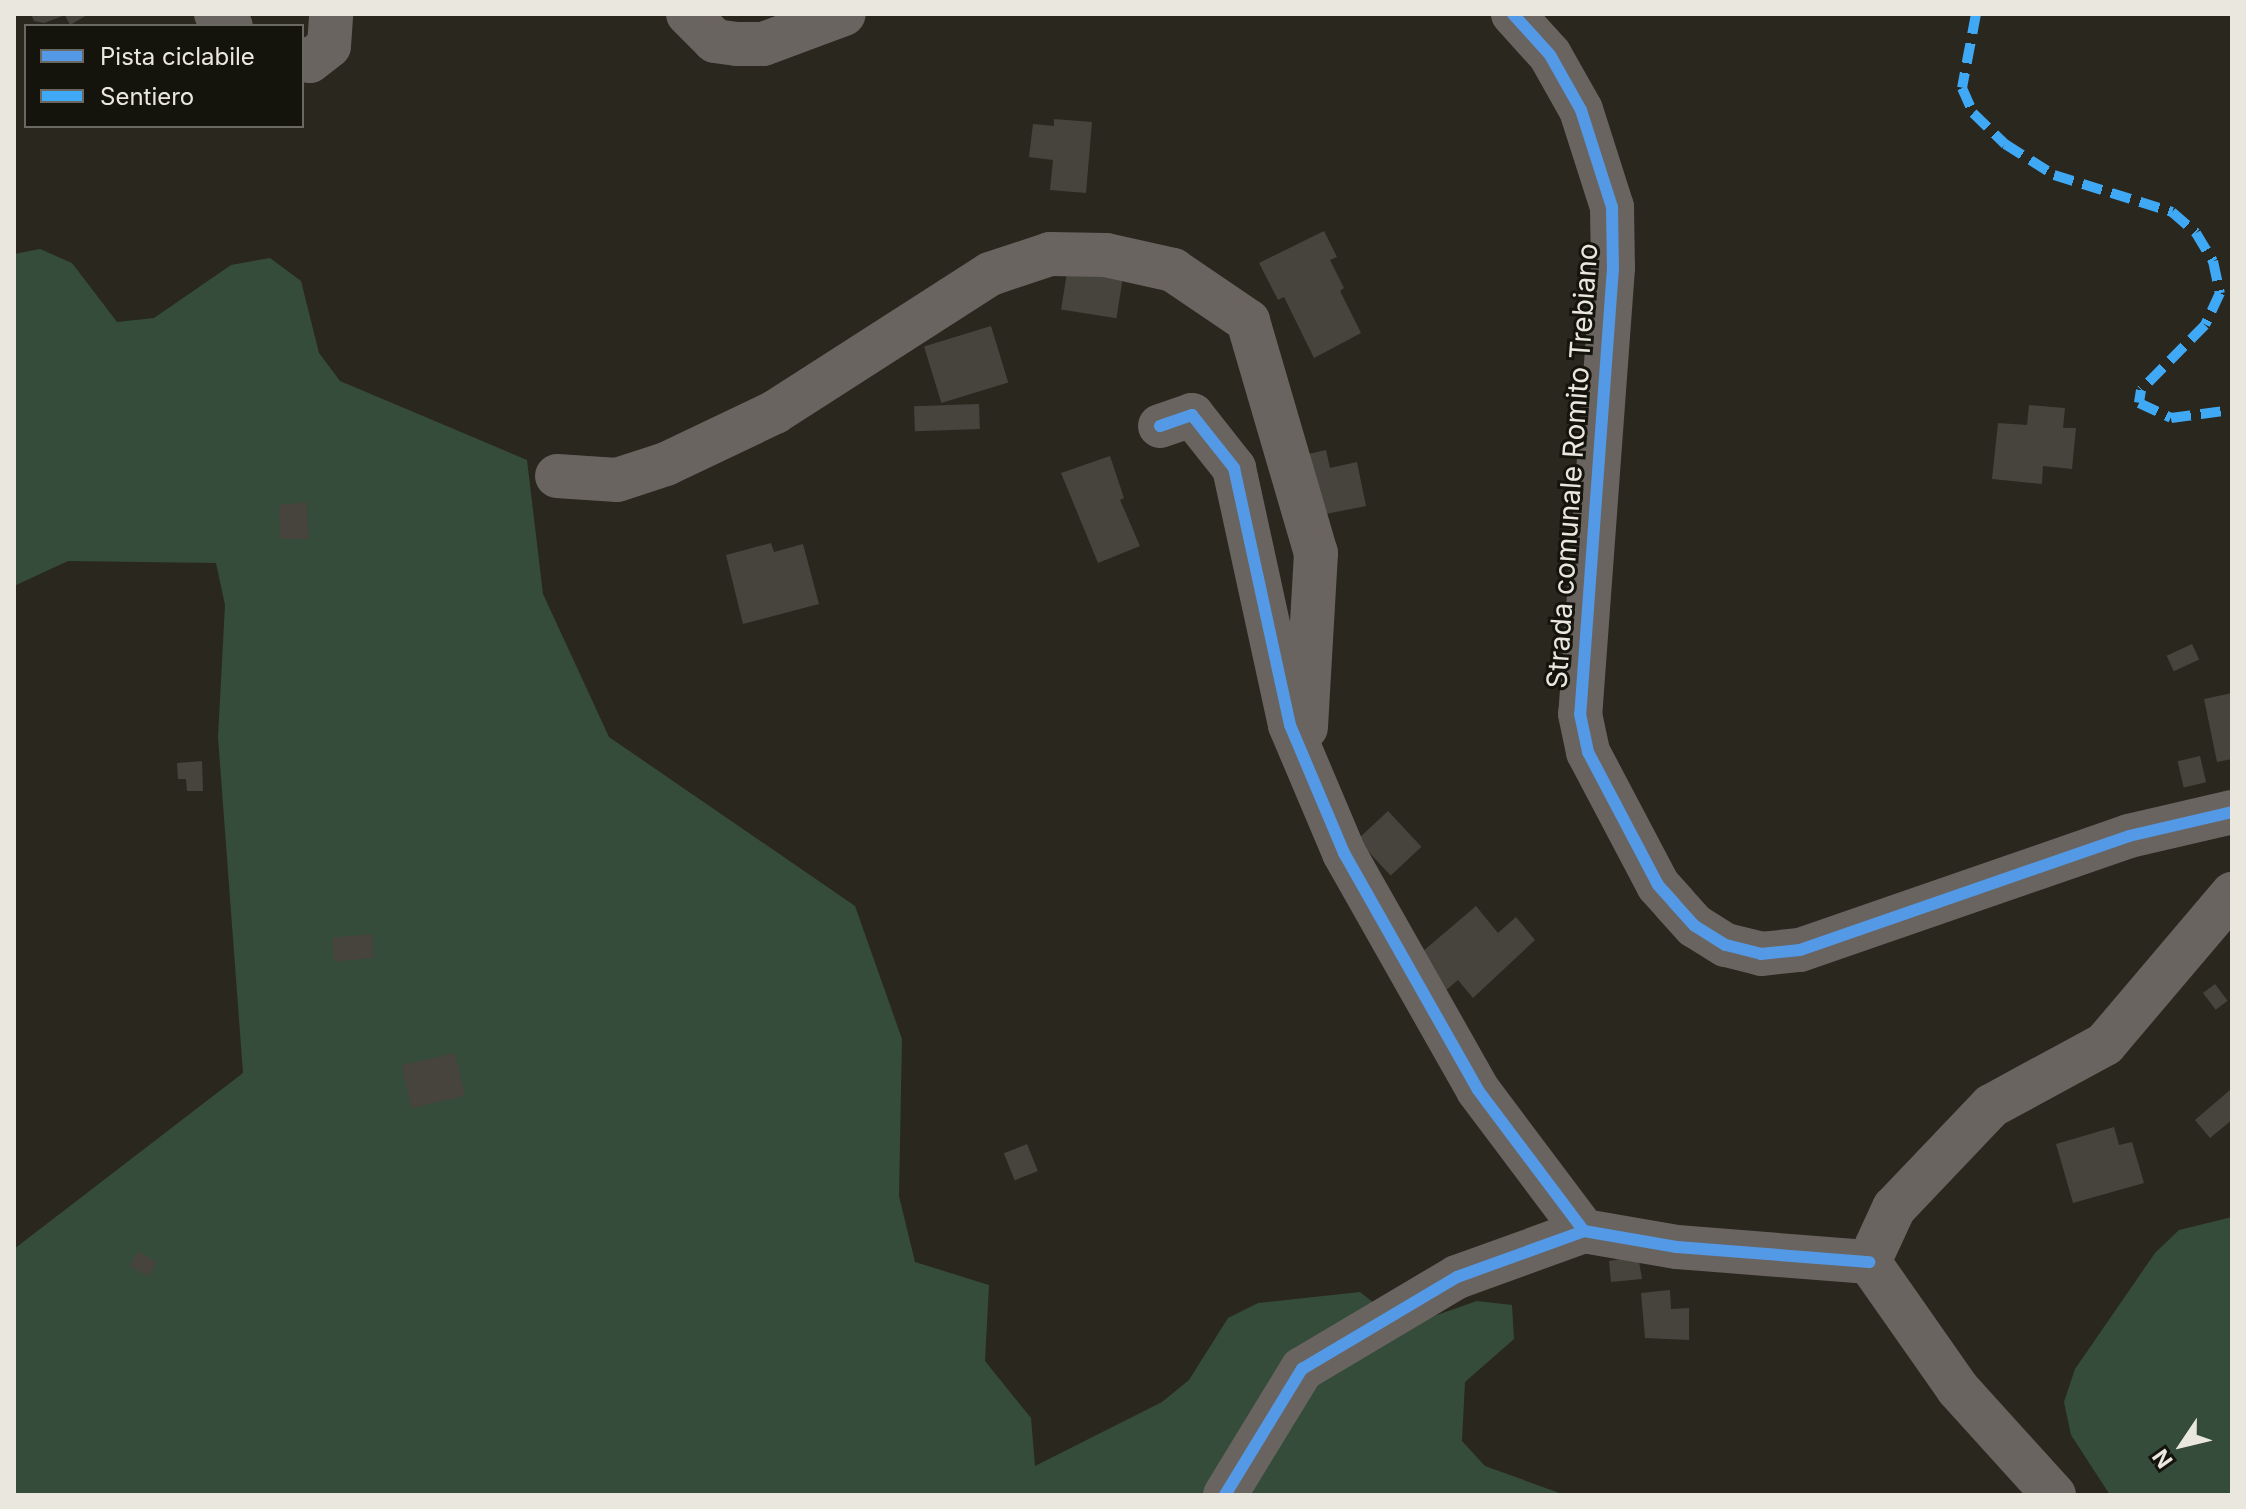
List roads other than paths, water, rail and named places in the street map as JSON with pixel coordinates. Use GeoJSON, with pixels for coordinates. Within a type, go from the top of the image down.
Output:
{"type":"FeatureCollection","features":[{"type":"Feature","properties":{"kind":"street"},"geometry":{"type":"LineString","coordinates":[[304,60],[310,61],[329,46],[331,14]]}},
{"type":"Feature","properties":{"kind":"street"},"geometry":{"type":"LineString","coordinates":[[688,14],[715,41],[763,44],[844,14]]}},
{"type":"Feature","properties":{"kind":"street","name":"Strada comunale Romito Trebiano"},"geometry":{"type":"LineString","coordinates":[[1513,14],[1550,55],[1581,110],[1612,207],[1613,268],[1580,714],[1594,765],[1658,885],[1674,903],[1695,926],[1726,945],[1761,954],[1800,950],[2129,836],[2232,812]]}},
{"type":"Feature","properties":{"kind":"street"},"geometry":{"type":"LineString","coordinates":[[557,476],[617,480],[666,464],[775,412],[990,274],[1050,254],[1106,255],[1173,270],[1248,321],[1316,553],[1304,759]]}},
{"type":"Feature","properties":{"kind":"street"},"geometry":{"type":"LineString","coordinates":[[1160,426],[1192,415],[1234,468],[1290,725],[1344,853],[1478,1090],[1584,1231]]}},
{"type":"Feature","properties":{"kind":"street"},"geometry":{"type":"LineString","coordinates":[[1869,1262],[1894,1208],[1991,1106],[2105,1044],[2232,894]]}},
{"type":"Feature","properties":{"kind":"street"},"geometry":{"type":"LineString","coordinates":[[1225,1495],[1302,1369],[1457,1277],[1584,1231],[1677,1247],[1869,1262]]}},
{"type":"Feature","properties":{"kind":"street"},"geometry":{"type":"LineString","coordinates":[[1869,1262],[1958,1389],[2054,1495]]}}]}
